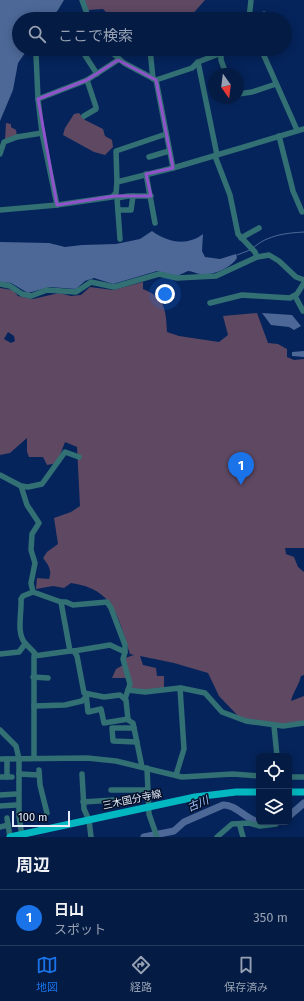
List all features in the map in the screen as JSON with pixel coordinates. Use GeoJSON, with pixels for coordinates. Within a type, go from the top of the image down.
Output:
{"type":"FeatureCollection","features":[{"type":"Feature","properties":{"kind":"main road","name":"三木国分寺線"},"geometry":{"type":"LineString","coordinates":[[10,837],[22,836],[148,807],[217,794],[256,792]]}},
{"type":"Feature","properties":{"kind":"main road"},"geometry":{"type":"LineString","coordinates":[[292,792],[304,792]]}},
{"type":"Feature","properties":{"kind":"street"},"geometry":{"type":"LineString","coordinates":[[82,0],[86,12]]}},
{"type":"Feature","properties":{"kind":"street"},"geometry":{"type":"LineString","coordinates":[[250,12],[251,0]]}},
{"type":"Feature","properties":{"kind":"street"},"geometry":{"type":"LineString","coordinates":[[36,56],[38,99],[42,133],[57,205]]}},
{"type":"Feature","properties":{"kind":"street"},"geometry":{"type":"LineString","coordinates":[[86,56],[97,74]]}},
{"type":"Feature","properties":{"kind":"street"},"geometry":{"type":"LineString","coordinates":[[114,56],[118,60],[154,79],[192,68],[198,62],[213,56]]}},
{"type":"Feature","properties":{"kind":"street"},"geometry":{"type":"LineString","coordinates":[[151,56],[154,79],[173,168]]}},
{"type":"Feature","properties":{"kind":"street"},"geometry":{"type":"LineString","coordinates":[[221,56],[224,68]]}},
{"type":"Feature","properties":{"kind":"street"},"geometry":{"type":"LineString","coordinates":[[264,56],[297,130]]}},
{"type":"Feature","properties":{"kind":"street"},"geometry":{"type":"LineString","coordinates":[[38,99],[87,80],[118,60]]}},
{"type":"Feature","properties":{"kind":"street"},"geometry":{"type":"LineString","coordinates":[[198,62],[216,155],[230,195],[237,231],[241,238],[249,245],[256,255]]}},
{"type":"Feature","properties":{"kind":"street"},"geometry":{"type":"LineString","coordinates":[[84,116],[96,109],[87,80]]}},
{"type":"Feature","properties":{"kind":"street"},"geometry":{"type":"LineString","coordinates":[[244,93],[276,84]]}},
{"type":"Feature","properties":{"kind":"street"},"geometry":{"type":"LineString","coordinates":[[117,182],[173,168],[304,129]]}},
{"type":"Feature","properties":{"kind":"street"},"geometry":{"type":"LineString","coordinates":[[0,154],[4,142],[10,139],[42,133]]}},
{"type":"Feature","properties":{"kind":"street"},"geometry":{"type":"LineString","coordinates":[[120,239],[116,197],[116,151],[166,134]]}},
{"type":"Feature","properties":{"kind":"street"},"geometry":{"type":"LineString","coordinates":[[279,136],[293,191],[302,212]]}},
{"type":"Feature","properties":{"kind":"street"},"geometry":{"type":"LineString","coordinates":[[149,157],[169,151]]}},
{"type":"Feature","properties":{"kind":"street"},"geometry":{"type":"LineString","coordinates":[[146,174],[155,224]]}},
{"type":"Feature","properties":{"kind":"street"},"geometry":{"type":"LineString","coordinates":[[118,210],[131,210],[133,196]]}},
{"type":"Feature","properties":{"kind":"street"},"geometry":{"type":"LineString","coordinates":[[0,210],[57,205],[116,197],[151,196]]}},
{"type":"Feature","properties":{"kind":"street"},"geometry":{"type":"LineString","coordinates":[[241,238],[259,228]]}},
{"type":"Feature","properties":{"kind":"street"},"geometry":{"type":"LineString","coordinates":[[0,284],[10,286],[22,294],[31,296],[47,290],[76,292],[91,282],[114,286],[159,274],[174,278],[216,276],[256,255],[269,255],[273,257],[296,277],[304,280]]}},
{"type":"Feature","properties":{"kind":"street"},"geometry":{"type":"LineString","coordinates":[[295,296],[304,283]]}},
{"type":"Feature","properties":{"kind":"street"},"geometry":{"type":"LineString","coordinates":[[210,302],[242,296],[295,296]]}},
{"type":"Feature","properties":{"kind":"street"},"geometry":{"type":"LineString","coordinates":[[295,296],[303,311]]}},
{"type":"Feature","properties":{"kind":"street"},"geometry":{"type":"LineString","coordinates":[[235,300],[254,297]]}},
{"type":"Feature","properties":{"kind":"street"},"geometry":{"type":"LineString","coordinates":[[0,475],[28,488],[42,484],[65,452],[79,457]]}},
{"type":"Feature","properties":{"kind":"street"},"geometry":{"type":"LineString","coordinates":[[21,486],[27,505],[39,523],[32,534],[31,550],[34,563],[31,583],[33,592]]}},
{"type":"Feature","properties":{"kind":"street"},"geometry":{"type":"LineString","coordinates":[[36,655],[26,644],[21,635],[21,599],[23,596],[33,592],[73,605],[107,602],[111,608],[125,645],[123,659],[130,684],[125,699],[128,719],[133,723],[136,742],[144,767],[148,807],[156,834]]}},
{"type":"Feature","properties":{"kind":"street"},"geometry":{"type":"LineString","coordinates":[[61,602],[72,651],[77,656],[84,693],[87,695],[88,712],[101,709],[104,723],[128,719]]}},
{"type":"Feature","properties":{"kind":"street"},"geometry":{"type":"LineString","coordinates":[[0,654],[19,652],[26,644]]}},
{"type":"Feature","properties":{"kind":"street"},"geometry":{"type":"LineString","coordinates":[[36,655],[56,654],[110,645],[125,652]]}},
{"type":"Feature","properties":{"kind":"street"},"geometry":{"type":"LineString","coordinates":[[34,758],[33,677],[34,656],[36,655]]}},
{"type":"Feature","properties":{"kind":"street"},"geometry":{"type":"LineString","coordinates":[[33,677],[48,678]]}},
{"type":"Feature","properties":{"kind":"street"},"geometry":{"type":"LineString","coordinates":[[128,690],[145,692],[180,688],[184,749],[176,775]]}},
{"type":"Feature","properties":{"kind":"street"},"geometry":{"type":"LineString","coordinates":[[181,688],[205,693],[222,712],[246,721],[274,726],[295,726],[304,723]]}},
{"type":"Feature","properties":{"kind":"street"},"geometry":{"type":"LineString","coordinates":[[87,695],[104,697],[120,696],[125,699]]}},
{"type":"Feature","properties":{"kind":"street"},"geometry":{"type":"LineString","coordinates":[[34,706],[65,704],[82,701],[87,695]]}},
{"type":"Feature","properties":{"kind":"street"},"geometry":{"type":"LineString","coordinates":[[274,726],[277,753]]}},
{"type":"Feature","properties":{"kind":"street"},"geometry":{"type":"LineString","coordinates":[[134,728],[112,728],[113,741],[136,742]]}},
{"type":"Feature","properties":{"kind":"street"},"geometry":{"type":"LineString","coordinates":[[0,730],[16,746],[19,759],[19,816],[22,836]]}},
{"type":"Feature","properties":{"kind":"street"},"geometry":{"type":"LineString","coordinates":[[0,759],[102,759],[189,777],[233,774],[256,776]]}},
{"type":"Feature","properties":{"kind":"street"},"geometry":{"type":"LineString","coordinates":[[0,777],[9,777],[7,759]]}},
{"type":"Feature","properties":{"kind":"street"},"geometry":{"type":"LineString","coordinates":[[19,774],[39,772],[47,813]]}},
{"type":"Feature","properties":{"kind":"street"},"geometry":{"type":"LineString","coordinates":[[82,774],[83,802],[84,809],[89,820],[91,837]]}},
{"type":"Feature","properties":{"kind":"street"},"geometry":{"type":"LineString","coordinates":[[292,777],[304,777]]}},
{"type":"Feature","properties":{"kind":"street"},"geometry":{"type":"LineString","coordinates":[[111,790],[147,790]]}},
{"type":"Feature","properties":{"kind":"street"},"geometry":{"type":"LineString","coordinates":[[0,795],[16,794]]}},
{"type":"Feature","properties":{"kind":"street"},"geometry":{"type":"LineString","coordinates":[[83,802],[114,800]]}},
{"type":"Feature","properties":{"kind":"street"},"geometry":{"type":"LineString","coordinates":[[0,806],[16,805]]}},
{"type":"Feature","properties":{"kind":"street"},"geometry":{"type":"LineString","coordinates":[[7,818],[10,837]]}},
{"type":"Feature","properties":{"kind":"street"},"geometry":{"type":"LineString","coordinates":[[217,837],[232,824],[249,823],[256,825]]}},
{"type":"Feature","properties":{"kind":"street"},"geometry":{"type":"LineString","coordinates":[[0,826],[8,825]]}},
{"type":"Feature","properties":{"kind":"street"},"geometry":{"type":"LineString","coordinates":[[256,825],[268,825]]}},
{"type":"Feature","properties":{"kind":"street"},"geometry":{"type":"LineString","coordinates":[[240,826],[243,837]]}},
{"type":"Feature","properties":{"kind":"highlighted area"},"geometry":{"type":"Polygon","coordinates":[[[118,60],[156,80],[173,168],[146,174],[151,196],[115,196],[57,205],[38,99],[87,80],[118,60]]]}},
{"type":"Feature","properties":{"kind":"shaded area"},"geometry":{"type":"Polygon","coordinates":[[[84,0],[205,0],[194,12],[106,12],[103,9],[88,10],[84,0]]]}},
{"type":"Feature","properties":{"kind":"shaded area"},"geometry":{"type":"Polygon","coordinates":[[[79,113],[85,120],[103,129],[105,136],[112,140],[113,147],[105,155],[94,152],[63,135],[65,128],[74,114],[79,113]]]}},
{"type":"Feature","properties":{"kind":"shaded area"},"geometry":{"type":"Polygon","coordinates":[[[6,123],[11,124],[11,127],[16,130],[17,136],[5,140],[6,123]]]}},
{"type":"Feature","properties":{"kind":"shaded area"},"geometry":{"type":"Polygon","coordinates":[[[143,282],[143,289],[156,296],[163,305],[166,317],[167,332],[179,336],[219,342],[228,335],[223,316],[257,313],[268,343],[278,344],[287,349],[287,357],[294,360],[304,359],[304,548],[285,548],[286,554],[294,557],[298,567],[304,572],[304,675],[301,676],[291,701],[304,696],[304,721],[280,725],[241,719],[219,696],[208,673],[174,663],[140,656],[143,665],[156,668],[157,676],[164,676],[164,689],[152,691],[130,688],[129,678],[112,678],[116,669],[125,664],[125,658],[134,655],[130,654],[118,617],[106,599],[86,586],[71,583],[64,588],[53,586],[36,589],[37,578],[49,579],[50,576],[49,568],[43,558],[47,552],[58,544],[54,518],[71,512],[80,506],[77,447],[65,442],[57,463],[47,465],[43,457],[29,457],[27,452],[27,438],[10,453],[0,455],[0,288],[13,290],[18,296],[33,299],[59,293],[71,296],[81,295],[90,287],[113,290],[143,282]],[[8,332],[4,339],[11,343],[15,341],[14,336],[8,332]]]}},
{"type":"Feature","properties":{"kind":"water"},"geometry":{"type":"Polygon","coordinates":[[[0,0],[64,0],[56,12],[12,12],[12,56],[23,56],[18,63],[13,90],[0,121],[0,0]]]}},
{"type":"Feature","properties":{"kind":"water"},"geometry":{"type":"Polygon","coordinates":[[[152,231],[165,238],[178,242],[191,240],[203,234],[202,251],[205,257],[220,259],[236,254],[237,258],[226,268],[210,274],[199,274],[188,271],[177,276],[157,271],[113,284],[94,278],[85,281],[76,289],[50,287],[28,293],[11,283],[0,282],[0,242],[49,243],[65,247],[116,244],[140,239],[152,231]]]}},
{"type":"Feature","properties":{"kind":"water"},"geometry":{"type":"Polygon","coordinates":[[[262,313],[292,315],[301,326],[294,330],[289,327],[271,325],[262,313]]]}},
{"type":"Feature","properties":{"kind":"water"},"geometry":{"type":"Polygon","coordinates":[[[304,351],[304,357],[292,356],[292,352],[304,351]]]}},
{"type":"Feature","properties":{"kind":"waterway"},"geometry":{"type":"LineString","coordinates":[[254,247],[271,237],[304,232]]}},
{"type":"Feature","properties":{"kind":"waterway"},"geometry":{"type":"LineString","coordinates":[[237,255],[250,250]]}},
{"type":"Feature","properties":{"kind":"waterway","name":"古川"},"geometry":{"type":"LineString","coordinates":[[292,813],[304,803]]}},
{"type":"Feature","properties":{"kind":"waterway","name":"古川"},"geometry":{"type":"LineString","coordinates":[[144,837],[174,831],[184,822],[223,805],[228,805],[237,809],[256,821]]}},
{"type":"Feature","properties":{"kind":"place","name":"日山"},"geometry":{"type":"Point","coordinates":[241,485]}}]}
